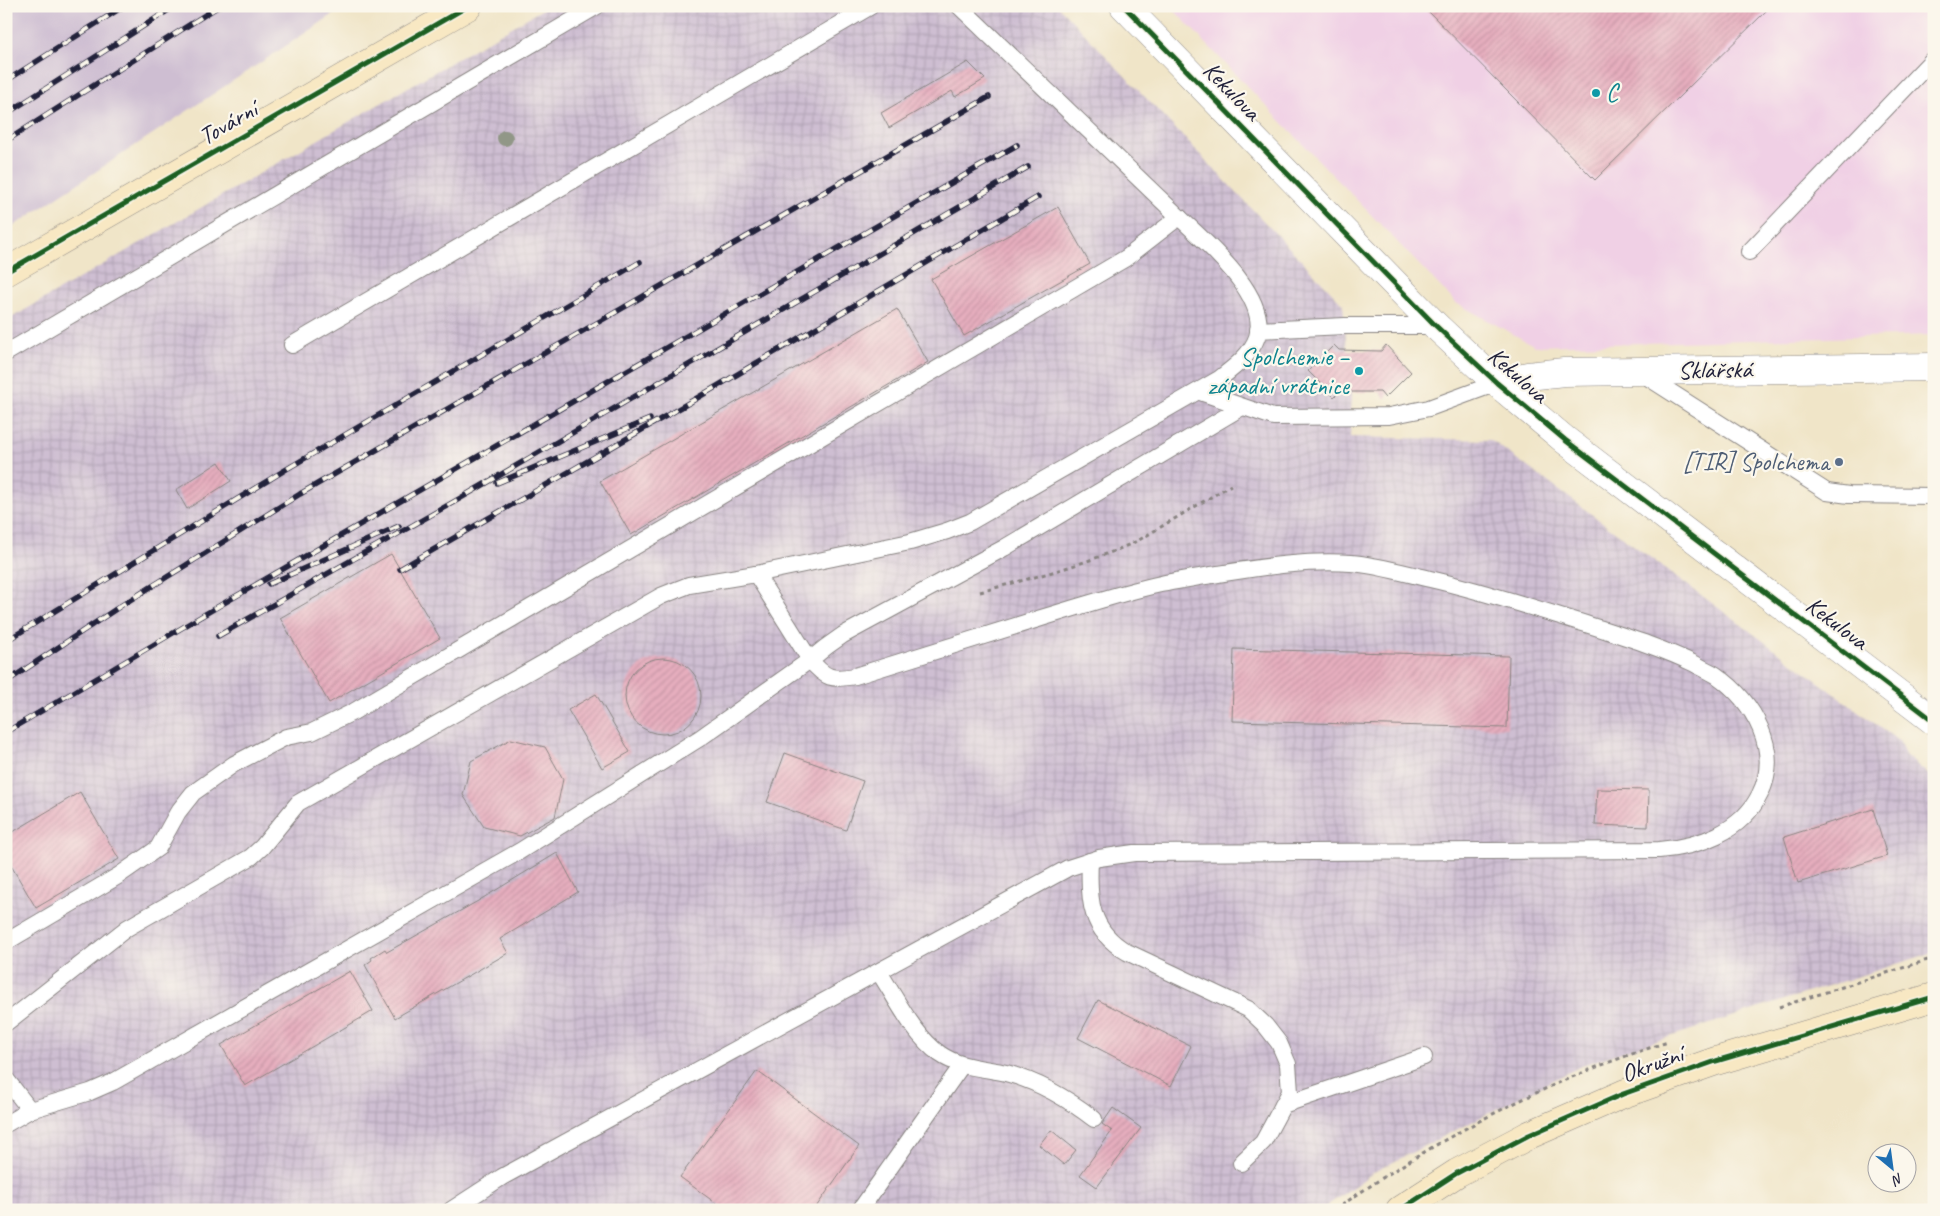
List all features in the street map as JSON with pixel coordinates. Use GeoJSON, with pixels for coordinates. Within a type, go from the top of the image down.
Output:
{"type":"FeatureCollection","features":[{"type":"Feature","properties":{"kind":"street","name":"Tovární"},"geometry":{"type":"LineString","coordinates":[[6,272],[468,6]]}},
{"type":"Feature","properties":{"kind":"street","name":"Kekulova"},"geometry":{"type":"LineString","coordinates":[[1124,6],[1436,326],[1497,383],[1573,446],[1934,720]]}},
{"type":"Feature","properties":{"kind":"street","name":"Sklářská"},"geometry":{"type":"LineString","coordinates":[[1497,383],[1528,376],[1564,372],[1934,367]]}},
{"type":"Feature","properties":{"kind":"street","name":"Okružní"},"geometry":{"type":"LineString","coordinates":[[1400,1210],[1457,1173],[1521,1139],[1623,1094],[1716,1060],[1934,997]]}},
{"type":"Feature","properties":{"kind":"lane"},"geometry":{"type":"LineString","coordinates":[[6,353],[597,6]]}},
{"type":"Feature","properties":{"kind":"lane"},"geometry":{"type":"LineString","coordinates":[[292,345],[872,6]]}},
{"type":"Feature","properties":{"kind":"lane"},"geometry":{"type":"LineString","coordinates":[[6,1023],[127,928],[251,857],[262,847],[298,803],[661,596],[689,585],[756,574],[910,542],[970,522],[1200,392],[1238,365],[1249,352],[1258,330],[1253,304],[1236,274],[1222,258],[959,6]]}},
{"type":"Feature","properties":{"kind":"lane"},"geometry":{"type":"LineString","coordinates":[[1749,252],[1934,58]]}},
{"type":"Feature","properties":{"kind":"lane"},"geometry":{"type":"LineString","coordinates":[[6,942],[110,881],[158,848],[178,812],[193,793],[234,764],[286,738],[312,732],[353,712],[1126,258],[1179,217]]}},
{"type":"Feature","properties":{"kind":"lane"},"geometry":{"type":"LineString","coordinates":[[1258,330],[1346,326],[1436,326]]}},
{"type":"Feature","properties":{"kind":"lane"},"geometry":{"type":"LineString","coordinates":[[1637,370],[1827,492],[1849,495],[1934,496]]}},
{"type":"Feature","properties":{"kind":"lane"},"geometry":{"type":"LineString","coordinates":[[1200,392],[1242,408],[1273,417],[1389,416],[1429,408],[1497,383]]}},
{"type":"Feature","properties":{"kind":"lane"},"geometry":{"type":"LineString","coordinates":[[6,1124],[30,1110],[90,1092],[113,1082],[512,856],[700,738],[843,635],[1004,548],[1242,408]]}},
{"type":"Feature","properties":{"kind":"lane"},"geometry":{"type":"LineString","coordinates":[[451,1210],[502,1176],[1068,868],[1100,858],[1134,853],[1659,850],[1685,848],[1710,840],[1754,808],[1764,786],[1768,764],[1766,741],[1756,717],[1741,697],[1715,674],[1676,655],[1643,642],[1486,592],[1410,574],[1355,564],[1319,561],[1275,565],[1163,583],[1102,599],[855,676],[840,679],[828,678],[820,673],[756,574]]}},
{"type":"Feature","properties":{"kind":"lane"},"geometry":{"type":"LineString","coordinates":[[1090,861],[1089,884],[1092,912],[1112,943],[1248,1010],[1265,1025],[1279,1043],[1288,1064],[1290,1092],[1262,1142],[1241,1163]]}},
{"type":"Feature","properties":{"kind":"lane"},"geometry":{"type":"LineString","coordinates":[[879,972],[922,1039],[941,1055],[962,1065],[1006,1074],[1040,1085],[1068,1099],[1094,1119]]}},
{"type":"Feature","properties":{"kind":"lane"},"geometry":{"type":"LineString","coordinates":[[1283,1105],[1424,1057]]}},
{"type":"Feature","properties":{"kind":"lane"},"geometry":{"type":"LineString","coordinates":[[860,1210],[962,1065]]}},
{"type":"Feature","properties":{"kind":"lane"},"geometry":{"type":"LineString","coordinates":[[6,1079],[30,1110]]}},
{"type":"Feature","properties":{"kind":"path"},"geometry":{"type":"LineString","coordinates":[[976,594],[1078,564],[1125,547],[1231,485]]}},
{"type":"Feature","properties":{"kind":"shaded area"},"geometry":{"type":"Polygon","coordinates":[[[6,6],[346,6],[6,231],[6,6]]]}},
{"type":"Feature","properties":{"kind":"shaded area"},"geometry":{"type":"Polygon","coordinates":[[[548,6],[1058,6],[1343,304],[1347,350],[1381,351],[1386,345],[1411,372],[1385,398],[1380,392],[1352,392],[1350,437],[1491,440],[1900,742],[1905,755],[1934,779],[1934,952],[1585,1064],[1374,1172],[1321,1210],[6,1210],[6,321],[548,6]]]}},
{"type":"Feature","properties":{"kind":"shaded area"},"geometry":{"type":"Polygon","coordinates":[[[1170,6],[1934,6],[1934,335],[1535,346],[1456,303],[1170,6]]]}},
{"type":"Feature","properties":{"kind":"building","name":"C"},"geometry":{"type":"Polygon","coordinates":[[[1423,6],[1771,6],[1595,180],[1423,6]]]}},
{"type":"Feature","properties":{"kind":"building"},"geometry":{"type":"Polygon","coordinates":[[[968,62],[985,79],[955,97],[952,91],[889,128],[881,113],[968,62]]]}},
{"type":"Feature","properties":{"kind":"building"},"geometry":{"type":"Polygon","coordinates":[[[1058,207],[1090,264],[964,336],[931,279],[1058,207]]]}},
{"type":"Feature","properties":{"kind":"building"},"geometry":{"type":"Polygon","coordinates":[[[897,309],[928,362],[631,535],[600,481],[897,309]]]}},
{"type":"Feature","properties":{"kind":"building","name":"Spolchemie – západní vrátnice"},"geometry":{"type":"Polygon","coordinates":[[[1334,345],[1339,350],[1381,351],[1386,345],[1411,372],[1385,398],[1380,392],[1339,392],[1334,397],[1308,371],[1334,345]]]}},
{"type":"Feature","properties":{"kind":"building"},"geometry":{"type":"Polygon","coordinates":[[[219,462],[231,481],[187,509],[176,490],[219,462]]]}},
{"type":"Feature","properties":{"kind":"building"},"geometry":{"type":"Polygon","coordinates":[[[391,554],[440,638],[329,703],[280,618],[391,554]]]}},
{"type":"Feature","properties":{"kind":"building"},"geometry":{"type":"Polygon","coordinates":[[[1234,649],[1509,656],[1507,728],[1232,721],[1234,649]]]}},
{"type":"Feature","properties":{"kind":"building"},"geometry":{"type":"Polygon","coordinates":[[[663,658],[678,661],[690,669],[698,681],[701,696],[698,711],[690,723],[678,731],[663,734],[648,731],[636,723],[628,711],[625,696],[628,681],[636,669],[648,661],[663,658]]]}},
{"type":"Feature","properties":{"kind":"building"},"geometry":{"type":"Polygon","coordinates":[[[596,694],[630,752],[602,768],[568,710],[596,694]]]}},
{"type":"Feature","properties":{"kind":"building"},"geometry":{"type":"Polygon","coordinates":[[[511,739],[545,747],[563,779],[555,817],[520,836],[484,827],[463,795],[471,761],[511,739]]]}},
{"type":"Feature","properties":{"kind":"building"},"geometry":{"type":"Polygon","coordinates":[[[785,753],[863,781],[846,830],[767,802],[785,753]]]}},
{"type":"Feature","properties":{"kind":"building"},"geometry":{"type":"Polygon","coordinates":[[[1597,789],[1649,790],[1648,827],[1595,825],[1597,789]]]}},
{"type":"Feature","properties":{"kind":"building"},"geometry":{"type":"Polygon","coordinates":[[[80,792],[119,859],[36,908],[6,857],[6,836],[80,792]]]}},
{"type":"Feature","properties":{"kind":"building"},"geometry":{"type":"Polygon","coordinates":[[[1873,809],[1887,856],[1798,883],[1784,837],[1873,809]]]}},
{"type":"Feature","properties":{"kind":"building"},"geometry":{"type":"Polygon","coordinates":[[[557,853],[578,892],[500,939],[508,953],[395,1018],[365,965],[372,960],[371,958],[385,949],[387,952],[478,901],[557,853]]]}},
{"type":"Feature","properties":{"kind":"building"},"geometry":{"type":"Polygon","coordinates":[[[350,971],[373,1011],[245,1086],[221,1045],[350,971]]]}},
{"type":"Feature","properties":{"kind":"building"},"geometry":{"type":"Polygon","coordinates":[[[1098,1000],[1191,1046],[1171,1086],[1078,1038],[1098,1000]]]}},
{"type":"Feature","properties":{"kind":"building"},"geometry":{"type":"Polygon","coordinates":[[[757,1071],[859,1146],[814,1210],[725,1210],[680,1177],[757,1071]]]}},
{"type":"Feature","properties":{"kind":"building"},"geometry":{"type":"Polygon","coordinates":[[[1113,1108],[1141,1128],[1097,1187],[1080,1175],[1112,1131],[1102,1124],[1113,1108]]]}},
{"type":"Feature","properties":{"kind":"building"},"geometry":{"type":"Polygon","coordinates":[[[1051,1130],[1076,1150],[1064,1165],[1039,1145],[1051,1130]]]}},
{"type":"Feature","properties":{"kind":"railway"},"geometry":{"type":"LineString","coordinates":[[6,81],[124,6]]}},
{"type":"Feature","properties":{"kind":"railway"},"geometry":{"type":"LineString","coordinates":[[6,114],[175,6]]}},
{"type":"Feature","properties":{"kind":"railway"},"geometry":{"type":"LineString","coordinates":[[6,141],[219,6]]}},
{"type":"Feature","properties":{"kind":"railway"},"geometry":{"type":"LineString","coordinates":[[6,682],[122,605],[300,494],[989,97]]}},
{"type":"Feature","properties":{"kind":"railway"},"geometry":{"type":"LineString","coordinates":[[6,732],[212,610],[1017,145]]}},
{"type":"Feature","properties":{"kind":"railway"},"geometry":{"type":"LineString","coordinates":[[218,636],[459,499],[1028,167]]}},
{"type":"Feature","properties":{"kind":"railway"},"geometry":{"type":"LineString","coordinates":[[400,569],[692,401],[1038,197]]}},
{"type":"Feature","properties":{"kind":"railway"},"geometry":{"type":"LineString","coordinates":[[6,641],[285,470],[640,262]]}},
{"type":"Feature","properties":{"kind":"railway"},"geometry":{"type":"LineString","coordinates":[[497,483],[650,419]]}},
{"type":"Feature","properties":{"kind":"railway"},"geometry":{"type":"LineString","coordinates":[[269,584],[399,526]]}},
{"type":"Feature","properties":{"kind":"cycle path"},"geometry":{"type":"LineString","coordinates":[[6,272],[468,6]]}},
{"type":"Feature","properties":{"kind":"cycle path"},"geometry":{"type":"LineString","coordinates":[[1124,6],[1436,326],[1497,383],[1565,440],[1934,721]]}},
{"type":"Feature","properties":{"kind":"cycle path"},"geometry":{"type":"LineString","coordinates":[[1400,1210],[1457,1173],[1529,1135],[1623,1094],[1716,1061],[1934,997]]}},
{"type":"Feature","properties":{"kind":"place","name":"C"},"geometry":{"type":"Point","coordinates":[1596,93]}},
{"type":"Feature","properties":{"kind":"place","name":"Spolchemie – západní vrátnice"},"geometry":{"type":"Point","coordinates":[1359,371]}},
{"type":"Feature","properties":{"kind":"place","name":"[TIR] Spolchema"},"geometry":{"type":"Point","coordinates":[1839,462]}}]}
